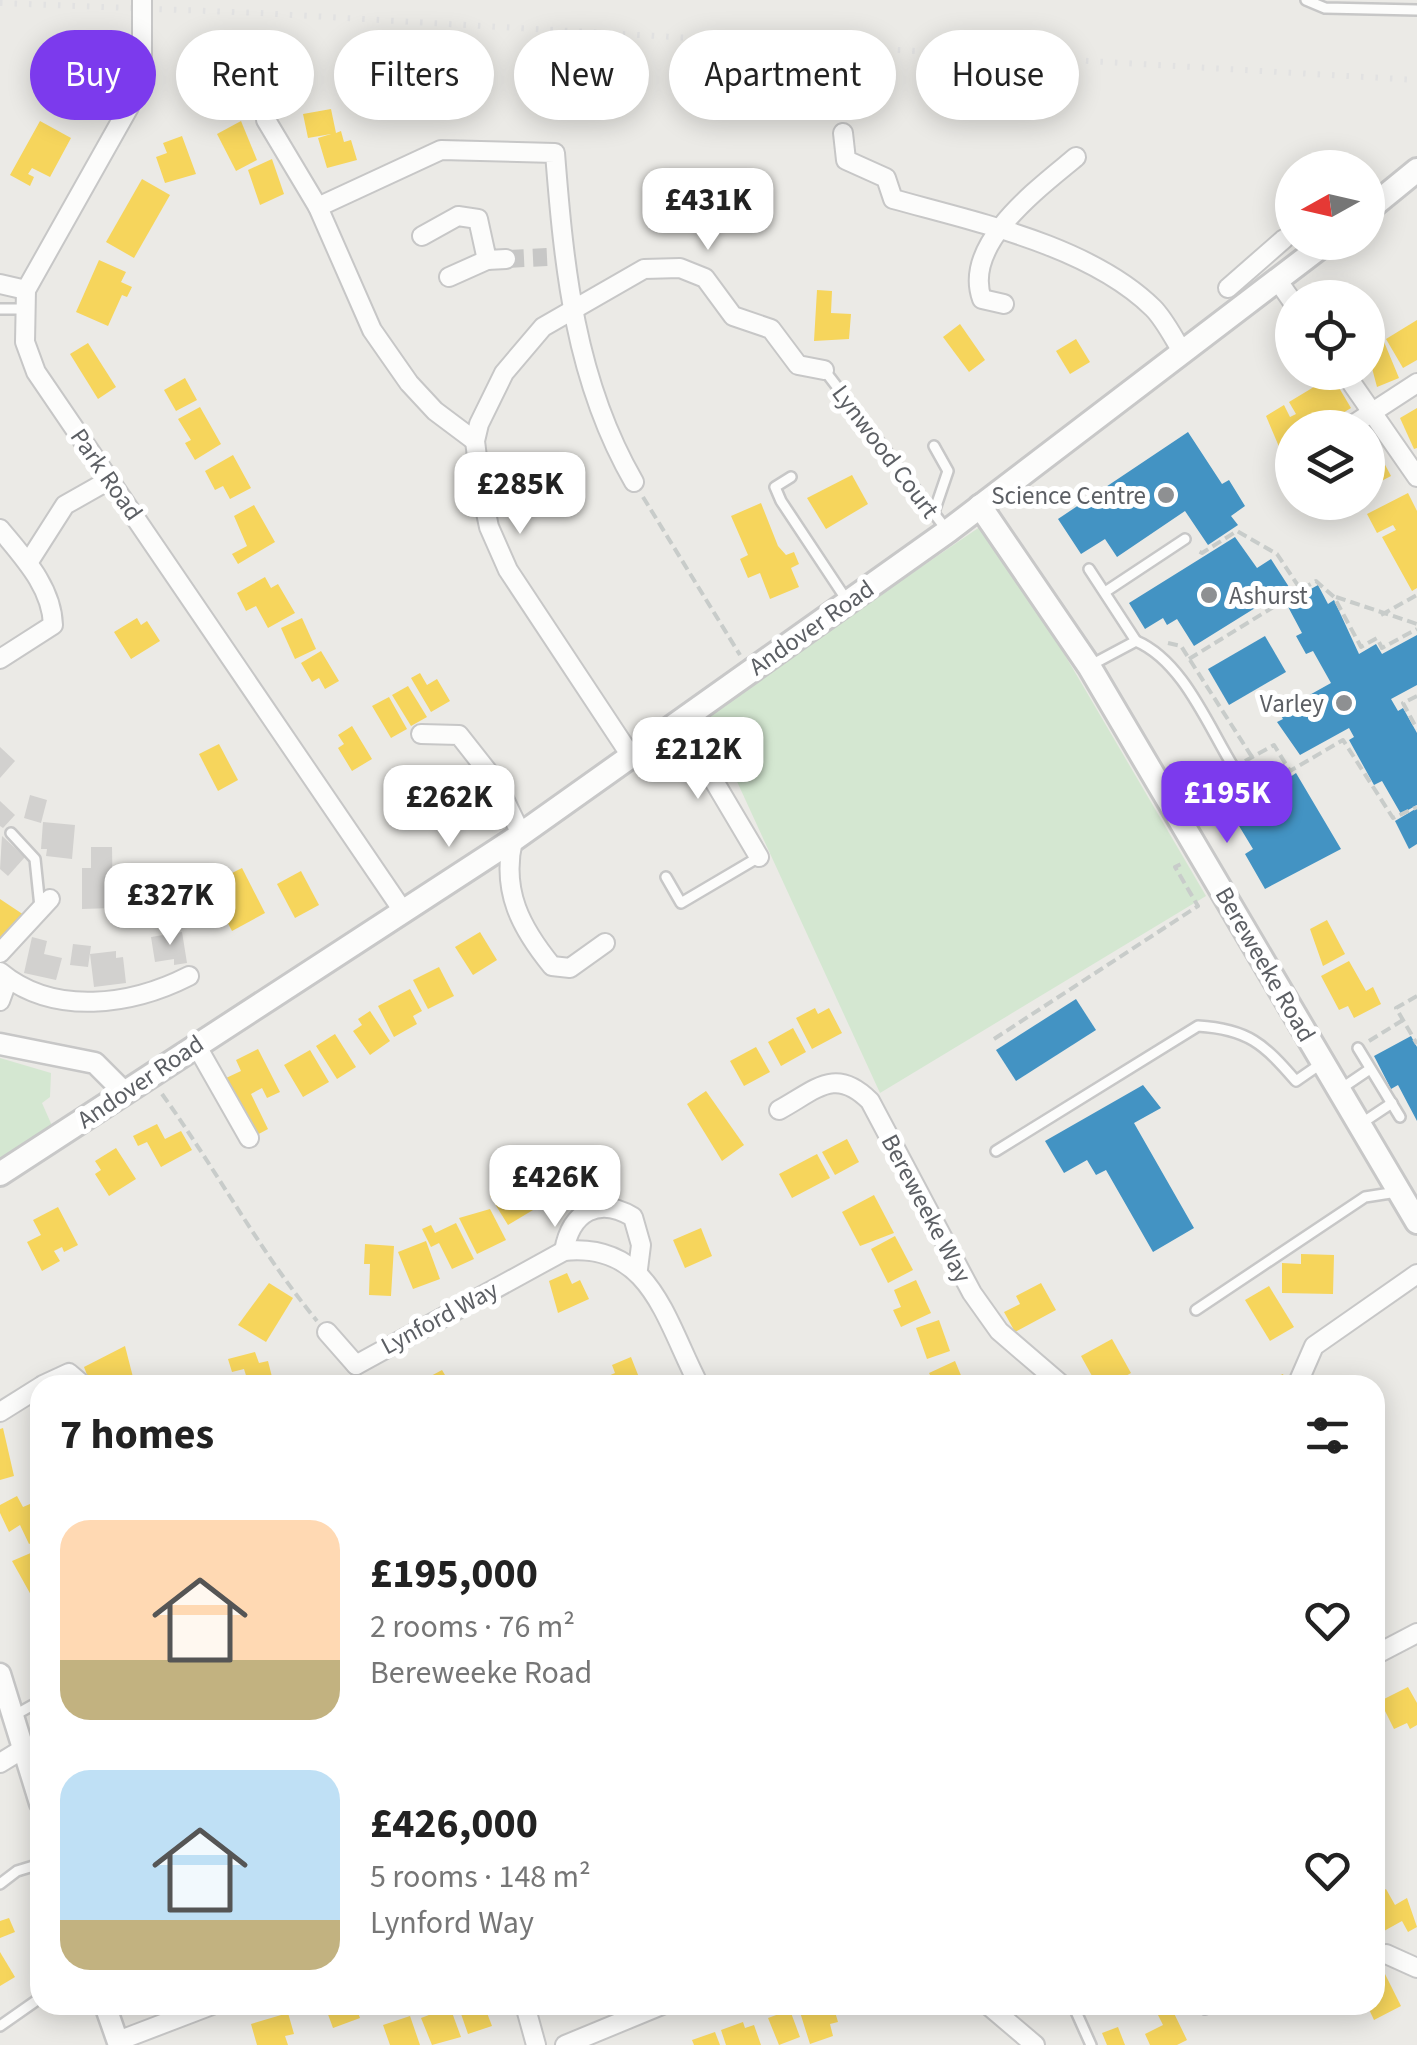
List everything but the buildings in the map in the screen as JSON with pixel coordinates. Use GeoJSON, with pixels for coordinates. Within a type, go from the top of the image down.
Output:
{"type":"FeatureCollection","features":[{"type":"Feature","properties":{"kind":"main road"},"geometry":{"type":"LineString","coordinates":[[1385,196],[1417,170]]}},
{"type":"Feature","properties":{"kind":"main road","name":"Andover Road"},"geometry":{"type":"LineString","coordinates":[[0,1174],[517,837],[847,601],[941,522],[980,506],[1304,260]]}},
{"type":"Feature","properties":{"kind":"main road","name":"Bereweeke Road"},"geometry":{"type":"LineString","coordinates":[[980,506],[1089,666],[1417,1222]]}},
{"type":"Feature","properties":{"kind":"street","name":"Park Road"},"geometry":{"type":"LineString","coordinates":[[142,0],[142,65],[129,106],[26,290],[25,342],[36,372],[403,911]]}},
{"type":"Feature","properties":{"kind":"street"},"geometry":{"type":"LineString","coordinates":[[266,120],[318,207],[372,330],[409,383],[435,411],[475,441]]}},
{"type":"Feature","properties":{"kind":"street"},"geometry":{"type":"LineString","coordinates":[[842,133],[846,160],[886,178],[892,199],[1003,229],[1117,278],[1156,311],[1183,353]]}},
{"type":"Feature","properties":{"kind":"street"},"geometry":{"type":"LineString","coordinates":[[318,207],[441,150],[555,153],[555,257],[609,438],[634,482]]}},
{"type":"Feature","properties":{"kind":"street"},"geometry":{"type":"LineString","coordinates":[[1004,304],[982,299],[976,283],[982,257],[1040,187],[1076,157]]}},
{"type":"Feature","properties":{"kind":"street"},"geometry":{"type":"LineString","coordinates":[[422,236],[458,216],[478,218],[497,260],[449,277]]}},
{"type":"Feature","properties":{"kind":"street"},"geometry":{"type":"LineString","coordinates":[[1228,288],[1275,247]]}},
{"type":"Feature","properties":{"kind":"street"},"geometry":{"type":"LineString","coordinates":[[631,756],[508,570],[490,527],[475,441],[504,374],[543,326],[570,308],[644,269],[680,268],[705,278],[732,316],[771,329],[798,365],[824,370]]}},
{"type":"Feature","properties":{"kind":"street"},"geometry":{"type":"LineString","coordinates":[[1245,272],[1275,291]]}},
{"type":"Feature","properties":{"kind":"street"},"geometry":{"type":"LineString","coordinates":[[0,284],[26,290]]}},
{"type":"Feature","properties":{"kind":"street"},"geometry":{"type":"LineString","coordinates":[[1375,410],[1417,384]]}},
{"type":"Feature","properties":{"kind":"street"},"geometry":{"type":"LineString","coordinates":[[1385,431],[1417,477]]}},
{"type":"Feature","properties":{"kind":"street"},"geometry":{"type":"LineString","coordinates":[[28,562],[65,505],[111,479]]}},
{"type":"Feature","properties":{"kind":"street"},"geometry":{"type":"LineString","coordinates":[[0,530],[28,562],[52,607],[53,624],[0,659]]}},
{"type":"Feature","properties":{"kind":"street"},"geometry":{"type":"LineString","coordinates":[[678,722],[759,857]]}},
{"type":"Feature","properties":{"kind":"street"},"geometry":{"type":"LineString","coordinates":[[421,734],[459,735],[496,782],[517,837],[509,856],[513,906],[552,966],[570,968],[605,943]]}},
{"type":"Feature","properties":{"kind":"street"},"geometry":{"type":"LineString","coordinates":[[0,954],[45,904]]}},
{"type":"Feature","properties":{"kind":"street"},"geometry":{"type":"LineString","coordinates":[[0,1001],[4,976],[56,996],[108,1002],[154,994],[189,976]]}},
{"type":"Feature","properties":{"kind":"street"},"geometry":{"type":"LineString","coordinates":[[196,1043],[250,1138]]}},
{"type":"Feature","properties":{"kind":"street"},"geometry":{"type":"LineString","coordinates":[[0,1044],[95,1063],[124,1092]]}},
{"type":"Feature","properties":{"kind":"street","name":"Bereweeke Way"},"geometry":{"type":"LineString","coordinates":[[779,1110],[833,1081],[852,1083],[870,1101],[972,1294],[999,1331],[1047,1375]]}},
{"type":"Feature","properties":{"kind":"street"},"geometry":{"type":"LineString","coordinates":[[638,1269],[642,1245],[633,1218],[604,1205],[592,1207],[576,1221],[564,1252],[606,1252],[638,1269],[694,1375]]}},
{"type":"Feature","properties":{"kind":"street","name":"Lynford Way"},"geometry":{"type":"LineString","coordinates":[[327,1332],[356,1365],[564,1252]]}},
{"type":"Feature","properties":{"kind":"street"},"geometry":{"type":"LineString","coordinates":[[1302,1375],[1314,1346],[1417,1274]]}},
{"type":"Feature","properties":{"kind":"street"},"geometry":{"type":"LineString","coordinates":[[353,1375],[356,1365]]}},
{"type":"Feature","properties":{"kind":"street"},"geometry":{"type":"LineString","coordinates":[[0,1412],[30,1393]]}},
{"type":"Feature","properties":{"kind":"street"},"geometry":{"type":"LineString","coordinates":[[1385,1651],[1417,1633]]}},
{"type":"Feature","properties":{"kind":"street"},"geometry":{"type":"LineString","coordinates":[[0,1676],[30,1771]]}},
{"type":"Feature","properties":{"kind":"street"},"geometry":{"type":"LineString","coordinates":[[0,1764],[23,1749]]}},
{"type":"Feature","properties":{"kind":"street"},"geometry":{"type":"LineString","coordinates":[[1386,1954],[1417,1968]]}},
{"type":"Feature","properties":{"kind":"street"},"geometry":{"type":"LineString","coordinates":[[109,2015],[119,2043],[188,2015]]}},
{"type":"Feature","properties":{"kind":"street"},"geometry":{"type":"LineString","coordinates":[[528,2015],[536,2045]]}},
{"type":"Feature","properties":{"kind":"street"},"geometry":{"type":"LineString","coordinates":[[565,2045],[638,2015]]}},
{"type":"Feature","properties":{"kind":"street"},"geometry":{"type":"LineString","coordinates":[[1000,2015],[1035,2045]]}},
{"type":"Feature","properties":{"kind":"lane"},"geometry":{"type":"LineString","coordinates":[[1306,0],[1325,8],[1417,10]]}},
{"type":"Feature","properties":{"kind":"lane"},"geometry":{"type":"LineString","coordinates":[[0,309],[24,310]]}},
{"type":"Feature","properties":{"kind":"lane","name":"Lynwood Court"},"geometry":{"type":"LineString","coordinates":[[824,370],[941,522]]}},
{"type":"Feature","properties":{"kind":"lane"},"geometry":{"type":"LineString","coordinates":[[934,446],[948,472],[941,522]]}},
{"type":"Feature","properties":{"kind":"lane"},"geometry":{"type":"LineString","coordinates":[[792,477],[775,486],[780,502],[847,601]]}},
{"type":"Feature","properties":{"kind":"lane"},"geometry":{"type":"LineString","coordinates":[[1105,592],[1185,540]]}},
{"type":"Feature","properties":{"kind":"lane"},"geometry":{"type":"LineString","coordinates":[[1089,569],[1136,642],[1156,650],[1180,678],[1234,768],[1230,784],[1179,816]]}},
{"type":"Feature","properties":{"kind":"lane"},"geometry":{"type":"LineString","coordinates":[[1089,666],[1136,642]]}},
{"type":"Feature","properties":{"kind":"lane"},"geometry":{"type":"LineString","coordinates":[[11,834],[34,859],[45,904]]}},
{"type":"Feature","properties":{"kind":"lane"},"geometry":{"type":"LineString","coordinates":[[666,877],[681,903],[759,857]]}},
{"type":"Feature","properties":{"kind":"lane"},"geometry":{"type":"LineString","coordinates":[[996,1152],[1198,1026],[1235,1028],[1268,1049],[1296,1081],[1324,1062]]}},
{"type":"Feature","properties":{"kind":"lane"},"geometry":{"type":"LineString","coordinates":[[1358,1048],[1400,1117]]}},
{"type":"Feature","properties":{"kind":"lane"},"geometry":{"type":"LineString","coordinates":[[1340,1089],[1370,1069]]}},
{"type":"Feature","properties":{"kind":"lane"},"geometry":{"type":"LineString","coordinates":[[1360,1124],[1392,1104]]}},
{"type":"Feature","properties":{"kind":"lane"},"geometry":{"type":"LineString","coordinates":[[1196,1310],[1365,1197],[1381,1191],[1400,1192]]}},
{"type":"Feature","properties":{"kind":"lane"},"geometry":{"type":"LineString","coordinates":[[12,1716],[30,1706]]}},
{"type":"Feature","properties":{"kind":"lane"},"geometry":{"type":"LineString","coordinates":[[0,1884],[30,1867]]}},
{"type":"Feature","properties":{"kind":"lane"},"geometry":{"type":"LineString","coordinates":[[0,2026],[30,2005]]}},
{"type":"Feature","properties":{"kind":"lane"},"geometry":{"type":"LineString","coordinates":[[1078,2015],[1091,2045]]}},
{"type":"Feature","properties":{"kind":"path"},"geometry":{"type":"LineString","coordinates":[[634,482],[740,655]]}},
{"type":"Feature","properties":{"kind":"path"},"geometry":{"type":"LineString","coordinates":[[1183,559],[1237,531],[1277,554],[1300,590]]}},
{"type":"Feature","properties":{"kind":"path"},"geometry":{"type":"LineString","coordinates":[[1190,660],[1316,581],[1334,596],[1417,626]]}},
{"type":"Feature","properties":{"kind":"path"},"geometry":{"type":"LineString","coordinates":[[1334,596],[1361,647],[1377,638],[1382,648],[1417,626]]}},
{"type":"Feature","properties":{"kind":"path"},"geometry":{"type":"LineString","coordinates":[[1381,615],[1417,596]]}},
{"type":"Feature","properties":{"kind":"path"},"geometry":{"type":"LineString","coordinates":[[1417,696],[1403,703],[1417,729]]}},
{"type":"Feature","properties":{"kind":"path"},"geometry":{"type":"LineString","coordinates":[[1234,768],[1274,745],[1290,771],[1343,740],[1393,818],[1417,806]]}},
{"type":"Feature","properties":{"kind":"path"},"geometry":{"type":"LineString","coordinates":[[994,1040],[1198,906],[1175,868],[1200,852]]}},
{"type":"Feature","properties":{"kind":"path"},"geometry":{"type":"LineString","coordinates":[[1417,996],[1396,1008],[1417,1044]]}},
{"type":"Feature","properties":{"kind":"path"},"geometry":{"type":"LineString","coordinates":[[1358,1048],[1403,1020]]}},
{"type":"Feature","properties":{"kind":"path"},"geometry":{"type":"LineString","coordinates":[[157,1087],[216,1170],[241,1220],[327,1332]]}},
{"type":"Feature","properties":{"kind":"green space"},"geometry":{"type":"Polygon","coordinates":[[[987,522],[1206,896],[880,1093],[706,714],[987,522]]]}},
{"type":"Feature","properties":{"kind":"green space"},"geometry":{"type":"Polygon","coordinates":[[[0,1058],[51,1073],[50,1097],[42,1103],[53,1128],[0,1163],[0,1058]]]}},
{"type":"Feature","properties":{"kind":"tunnel"},"geometry":{"type":"LineString","coordinates":[[506,259],[547,257]]}},
{"type":"Feature","properties":{"kind":"railway"},"geometry":{"type":"LineString","coordinates":[[0,3],[259,13],[1417,80]]}},
{"type":"Feature","properties":{"kind":"place","name":"Science Centre"},"geometry":{"type":"Point","coordinates":[1166,495]}},
{"type":"Feature","properties":{"kind":"place","name":"Ashurst"},"geometry":{"type":"Point","coordinates":[1209,595]}},
{"type":"Feature","properties":{"kind":"place","name":"Varley"},"geometry":{"type":"Point","coordinates":[1344,703]}}]}
